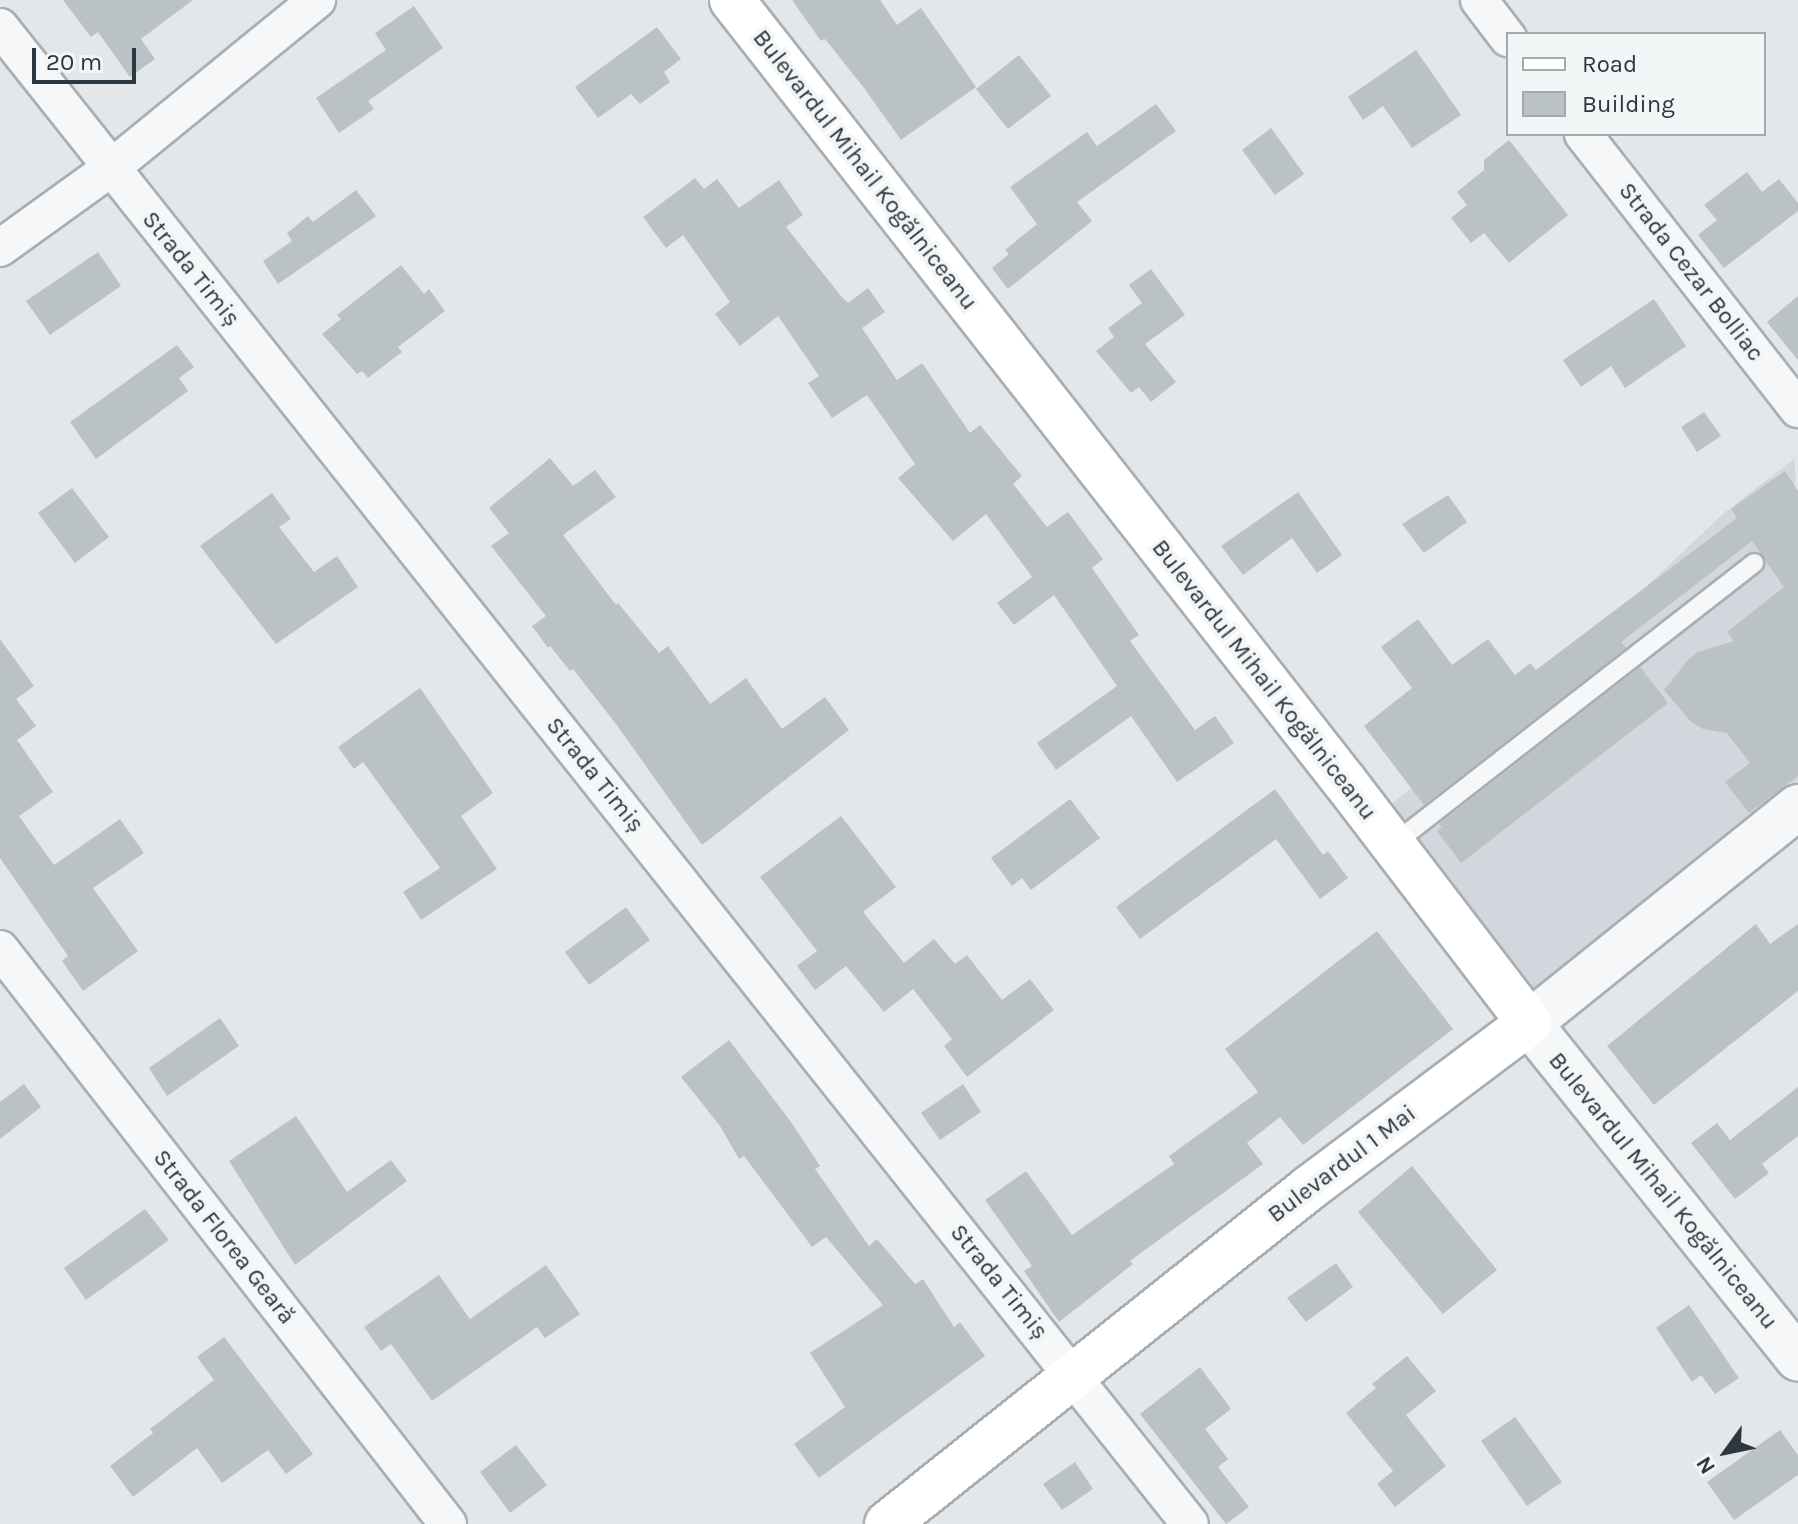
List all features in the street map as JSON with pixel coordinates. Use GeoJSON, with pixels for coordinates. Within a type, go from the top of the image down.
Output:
{"type":"FeatureCollection","features":[{"type":"Feature","properties":{"kind":"main road","name":"Bulevardul Mihail Kogălniceanu"},"geometry":{"type":"LineString","coordinates":[[732,0],[1529,1023]]}},
{"type":"Feature","properties":{"kind":"main road","name":"Bulevardul 1 Mai"},"geometry":{"type":"LineString","coordinates":[[887,1524],[1308,1189],[1529,1023]]}},
{"type":"Feature","properties":{"kind":"street"},"geometry":{"type":"LineString","coordinates":[[0,248],[111,168],[317,0]]}},
{"type":"Feature","properties":{"kind":"street"},"geometry":{"type":"LineString","coordinates":[[1479,0],[1506,35]]}},
{"type":"Feature","properties":{"kind":"street","name":"Strada Timiș"},"geometry":{"type":"LineString","coordinates":[[0,27],[1190,1524]]}},
{"type":"Feature","properties":{"kind":"street","name":"Strada Cezar Bolliac"},"geometry":{"type":"LineString","coordinates":[[1585,136],[1798,409]]}},
{"type":"Feature","properties":{"kind":"street","name":"Bulevardul 1 Mai"},"geometry":{"type":"LineString","coordinates":[[1529,1023],[1798,807]]}},
{"type":"Feature","properties":{"kind":"street","name":"Strada Florea Geară"},"geometry":{"type":"LineString","coordinates":[[0,949],[448,1524]]}},
{"type":"Feature","properties":{"kind":"street","name":"Bulevardul Mihail Kogălniceanu"},"geometry":{"type":"LineString","coordinates":[[1529,1023],[1798,1359]]}},
{"type":"Feature","properties":{"kind":"lane"},"geometry":{"type":"LineString","coordinates":[[1392,845],[1754,563]]}},
{"type":"Feature","properties":{"kind":"shaded area"},"geometry":{"type":"Polygon","coordinates":[[[1795,458],[1798,797],[1529,1023],[1385,809],[1552,676],[1724,513],[1795,458]]]}},
{"type":"Feature","properties":{"kind":"building"},"geometry":{"type":"Polygon","coordinates":[[[63,0],[193,0],[141,39],[155,59],[130,77],[98,32],[91,37],[63,0]]]}},
{"type":"Feature","properties":{"kind":"building"},"geometry":{"type":"Polygon","coordinates":[[[792,0],[880,0],[897,25],[921,8],[976,87],[901,140],[864,88],[825,39],[821,41],[792,0]]]}},
{"type":"Feature","properties":{"kind":"building"},"geometry":{"type":"Polygon","coordinates":[[[414,6],[443,48],[368,101],[374,109],[339,133],[316,98],[386,50],[375,33],[414,6]]]}},
{"type":"Feature","properties":{"kind":"building"},"geometry":{"type":"Polygon","coordinates":[[[657,27],[681,59],[664,72],[670,82],[640,104],[631,94],[598,118],[575,87],[657,27]]]}},
{"type":"Feature","properties":{"kind":"building"},"geometry":{"type":"Polygon","coordinates":[[[1416,50],[1461,115],[1412,148],[1383,106],[1363,120],[1348,97],[1416,50]]]}},
{"type":"Feature","properties":{"kind":"building"},"geometry":{"type":"Polygon","coordinates":[[[1019,55],[1051,96],[1008,129],[976,89],[1019,55]]]}},
{"type":"Feature","properties":{"kind":"building"},"geometry":{"type":"Polygon","coordinates":[[[1156,104],[1176,131],[1077,202],[1092,221],[1008,289],[992,268],[1009,254],[1005,250],[1037,224],[1010,187],[1087,132],[1097,146],[1156,104]]]}},
{"type":"Feature","properties":{"kind":"building"},"geometry":{"type":"Polygon","coordinates":[[[1271,128],[1304,174],[1275,195],[1242,150],[1271,128]]]}},
{"type":"Feature","properties":{"kind":"building"},"geometry":{"type":"Polygon","coordinates":[[[1509,140],[1568,215],[1509,263],[1484,233],[1471,243],[1451,218],[1467,205],[1457,192],[1484,170],[1484,160],[1509,140]]]}},
{"type":"Feature","properties":{"kind":"building"},"geometry":{"type":"Polygon","coordinates":[[[1747,172],[1762,192],[1779,179],[1798,203],[1798,211],[1724,268],[1698,235],[1717,220],[1704,205],[1747,172]]]}},
{"type":"Feature","properties":{"kind":"building"},"geometry":{"type":"Polygon","coordinates":[[[695,178],[704,189],[717,179],[739,208],[779,180],[803,215],[786,227],[841,296],[848,303],[868,288],[885,312],[862,328],[897,380],[922,363],[970,433],[980,425],[1022,476],[1013,484],[1047,527],[1068,512],[1103,559],[1092,568],[1139,635],[1130,641],[1195,730],[1215,716],[1234,743],[1177,782],[1131,716],[1056,770],[1037,743],[1117,686],[1054,595],[1014,625],[997,603],[1032,577],[986,514],[953,541],[898,478],[915,464],[867,395],[832,418],[808,383],[819,376],[778,316],[740,346],[715,314],[730,302],[683,235],[666,248],[643,217],[695,178]]]}},
{"type":"Feature","properties":{"kind":"building"},"geometry":{"type":"Polygon","coordinates":[[[356,190],[376,216],[278,284],[263,261],[292,241],[287,233],[308,216],[313,222],[356,190]]]}},
{"type":"Feature","properties":{"kind":"building"},"geometry":{"type":"Polygon","coordinates":[[[98,252],[121,286],[50,335],[26,301],[98,252]]]}},
{"type":"Feature","properties":{"kind":"building"},"geometry":{"type":"Polygon","coordinates":[[[401,265],[424,294],[429,289],[445,311],[398,347],[402,352],[368,378],[362,371],[357,374],[322,334],[341,319],[337,315],[401,265]]]}},
{"type":"Feature","properties":{"kind":"building"},"geometry":{"type":"Polygon","coordinates":[[[1151,269],[1185,315],[1145,344],[1176,382],[1151,402],[1139,387],[1131,393],[1096,351],[1114,337],[1108,328],[1142,303],[1129,285],[1151,269]]]}},
{"type":"Feature","properties":{"kind":"building"},"geometry":{"type":"Polygon","coordinates":[[[1798,296],[1798,360],[1767,322],[1798,296]]]}},
{"type":"Feature","properties":{"kind":"building"},"geometry":{"type":"Polygon","coordinates":[[[1654,299],[1686,346],[1625,388],[1611,366],[1581,387],[1563,360],[1654,299]]]}},
{"type":"Feature","properties":{"kind":"building"},"geometry":{"type":"Polygon","coordinates":[[[177,345],[194,367],[179,378],[188,391],[96,459],[70,422],[177,345]]]}},
{"type":"Feature","properties":{"kind":"building"},"geometry":{"type":"Polygon","coordinates":[[[1704,412],[1721,436],[1697,452],[1681,427],[1704,412]]]}},
{"type":"Feature","properties":{"kind":"building"},"geometry":{"type":"Polygon","coordinates":[[[550,458],[573,486],[595,470],[616,497],[563,535],[616,605],[618,603],[659,653],[668,646],[710,704],[746,678],[782,729],[825,697],[849,730],[702,845],[616,724],[573,669],[570,671],[550,646],[548,648],[532,626],[546,616],[491,546],[509,533],[489,508],[550,458]]]}},
{"type":"Feature","properties":{"kind":"building"},"geometry":{"type":"Polygon","coordinates":[[[1785,471],[1798,491],[1798,776],[1749,813],[1725,782],[1750,763],[1727,733],[1703,729],[1691,722],[1664,690],[1698,652],[1734,641],[1727,632],[1784,587],[1752,541],[1621,642],[1626,648],[1424,805],[1364,726],[1412,688],[1381,647],[1418,619],[1452,665],[1488,639],[1515,675],[1530,663],[1536,670],[1737,518],[1731,509],[1785,471]]]}},
{"type":"Feature","properties":{"kind":"building"},"geometry":{"type":"Polygon","coordinates":[[[72,488],[109,537],[75,563],[38,513],[72,488]]]}},
{"type":"Feature","properties":{"kind":"building"},"geometry":{"type":"Polygon","coordinates":[[[1298,492],[1342,555],[1317,573],[1292,538],[1243,575],[1221,546],[1298,492]]]}},
{"type":"Feature","properties":{"kind":"building"},"geometry":{"type":"Polygon","coordinates":[[[272,493],[291,519],[279,527],[314,572],[337,556],[358,587],[276,644],[200,546],[272,493]]]}},
{"type":"Feature","properties":{"kind":"building"},"geometry":{"type":"Polygon","coordinates":[[[1448,495],[1467,522],[1424,553],[1402,524],[1448,495]]]}},
{"type":"Feature","properties":{"kind":"building"},"geometry":{"type":"Polygon","coordinates":[[[0,639],[34,686],[16,699],[36,726],[17,740],[53,792],[19,816],[54,865],[120,819],[144,853],[93,888],[138,951],[83,991],[62,961],[68,956],[0,858],[0,639]]]}},
{"type":"Feature","properties":{"kind":"building"},"geometry":{"type":"Polygon","coordinates":[[[1640,667],[1668,703],[1461,863],[1437,831],[1442,827],[1439,824],[1640,667]]]}},
{"type":"Feature","properties":{"kind":"building"},"geometry":{"type":"Polygon","coordinates":[[[420,688],[493,793],[461,816],[497,869],[421,920],[403,892],[440,868],[363,762],[354,769],[338,747],[420,688]]]}},
{"type":"Feature","properties":{"kind":"building"},"geometry":{"type":"Polygon","coordinates":[[[1275,789],[1323,855],[1328,851],[1348,878],[1320,899],[1276,839],[1140,939],[1116,907],[1275,789]]]}},
{"type":"Feature","properties":{"kind":"building"},"geometry":{"type":"Polygon","coordinates":[[[1070,799],[1100,838],[1031,890],[1022,878],[1012,886],[991,858],[1070,799]]]}},
{"type":"Feature","properties":{"kind":"building"},"geometry":{"type":"Polygon","coordinates":[[[841,816],[896,887],[863,912],[904,963],[934,939],[955,964],[967,955],[1002,1000],[1030,979],[1054,1010],[967,1077],[944,1046],[952,1039],[913,989],[884,1012],[846,966],[815,990],[797,966],[817,951],[760,877],[841,816]]]}},
{"type":"Feature","properties":{"kind":"building"},"geometry":{"type":"Polygon","coordinates":[[[626,907],[650,940],[589,985],[565,952],[626,907]]]}},
{"type":"Feature","properties":{"kind":"building"},"geometry":{"type":"Polygon","coordinates":[[[1756,924],[1770,944],[1798,924],[1798,991],[1654,1105],[1607,1046],[1756,924]]]}},
{"type":"Feature","properties":{"kind":"building"},"geometry":{"type":"Polygon","coordinates":[[[1377,931],[1453,1029],[1303,1145],[1280,1117],[1247,1143],[1263,1164],[1130,1261],[1133,1264],[1059,1322],[1024,1271],[1032,1266],[985,1200],[1026,1171],[1072,1235],[1174,1164],[1169,1156],[1258,1092],[1225,1049],[1377,931]]]}},
{"type":"Feature","properties":{"kind":"building"},"geometry":{"type":"Polygon","coordinates":[[[220,1018],[239,1046],[167,1096],[149,1068],[220,1018]]]}},
{"type":"Feature","properties":{"kind":"building"},"geometry":{"type":"Polygon","coordinates":[[[729,1040],[791,1122],[820,1166],[815,1169],[869,1246],[877,1239],[915,1284],[923,1279],[954,1327],[960,1322],[985,1356],[819,1478],[794,1444],[845,1407],[810,1353],[883,1305],[826,1237],[812,1247],[744,1156],[739,1159],[720,1126],[681,1077],[729,1040]]]}},
{"type":"Feature","properties":{"kind":"building"},"geometry":{"type":"Polygon","coordinates":[[[24,1084],[41,1107],[0,1139],[0,1102],[24,1084]]]}},
{"type":"Feature","properties":{"kind":"building"},"geometry":{"type":"Polygon","coordinates":[[[963,1084],[981,1112],[940,1140],[921,1113],[963,1084]]]}},
{"type":"Feature","properties":{"kind":"building"},"geometry":{"type":"Polygon","coordinates":[[[1798,1087],[1798,1136],[1762,1164],[1769,1173],[1735,1199],[1691,1143],[1717,1123],[1730,1140],[1798,1087]]]}},
{"type":"Feature","properties":{"kind":"building"},"geometry":{"type":"Polygon","coordinates":[[[296,1116],[347,1192],[391,1160],[407,1181],[295,1265],[229,1161],[296,1116]]]}},
{"type":"Feature","properties":{"kind":"building"},"geometry":{"type":"Polygon","coordinates":[[[1412,1166],[1497,1270],[1443,1314],[1358,1212],[1412,1166]]]}},
{"type":"Feature","properties":{"kind":"building"},"geometry":{"type":"Polygon","coordinates":[[[145,1209],[169,1240],[86,1300],[64,1268],[145,1209]]]}},
{"type":"Feature","properties":{"kind":"building"},"geometry":{"type":"Polygon","coordinates":[[[1336,1263],[1353,1287],[1306,1322],[1287,1298],[1336,1263]]]}},
{"type":"Feature","properties":{"kind":"building"},"geometry":{"type":"Polygon","coordinates":[[[546,1265],[580,1314],[545,1338],[537,1327],[432,1401],[391,1344],[381,1351],[364,1327],[439,1275],[470,1319],[546,1265]]]}},
{"type":"Feature","properties":{"kind":"building"},"geometry":{"type":"Polygon","coordinates":[[[1689,1305],[1739,1378],[1715,1394],[1701,1375],[1692,1382],[1656,1328],[1689,1305]]]}},
{"type":"Feature","properties":{"kind":"building"},"geometry":{"type":"Polygon","coordinates":[[[224,1337],[313,1454],[286,1474],[268,1450],[222,1483],[197,1448],[133,1497],[110,1466],[153,1433],[150,1429],[214,1380],[197,1357],[224,1337]]]}},
{"type":"Feature","properties":{"kind":"building"},"geometry":{"type":"Polygon","coordinates":[[[1407,1356],[1436,1391],[1406,1415],[1446,1466],[1395,1507],[1377,1484],[1393,1471],[1346,1413],[1376,1388],[1372,1384],[1407,1356]]]}},
{"type":"Feature","properties":{"kind":"building"},"geometry":{"type":"Polygon","coordinates":[[[1200,1367],[1231,1409],[1205,1429],[1228,1459],[1218,1467],[1249,1507],[1226,1524],[1140,1414],[1200,1367]]]}},
{"type":"Feature","properties":{"kind":"building"},"geometry":{"type":"Polygon","coordinates":[[[1515,1417],[1562,1482],[1527,1506],[1481,1441],[1515,1417]]]}},
{"type":"Feature","properties":{"kind":"building"},"geometry":{"type":"Polygon","coordinates":[[[1780,1430],[1798,1455],[1798,1475],[1734,1520],[1707,1482],[1780,1430]]]}},
{"type":"Feature","properties":{"kind":"building"},"geometry":{"type":"Polygon","coordinates":[[[516,1445],[547,1485],[510,1513],[480,1472],[516,1445]]]}},
{"type":"Feature","properties":{"kind":"building"},"geometry":{"type":"Polygon","coordinates":[[[1075,1462],[1093,1489],[1062,1510],[1043,1484],[1075,1462]]]}}]}
